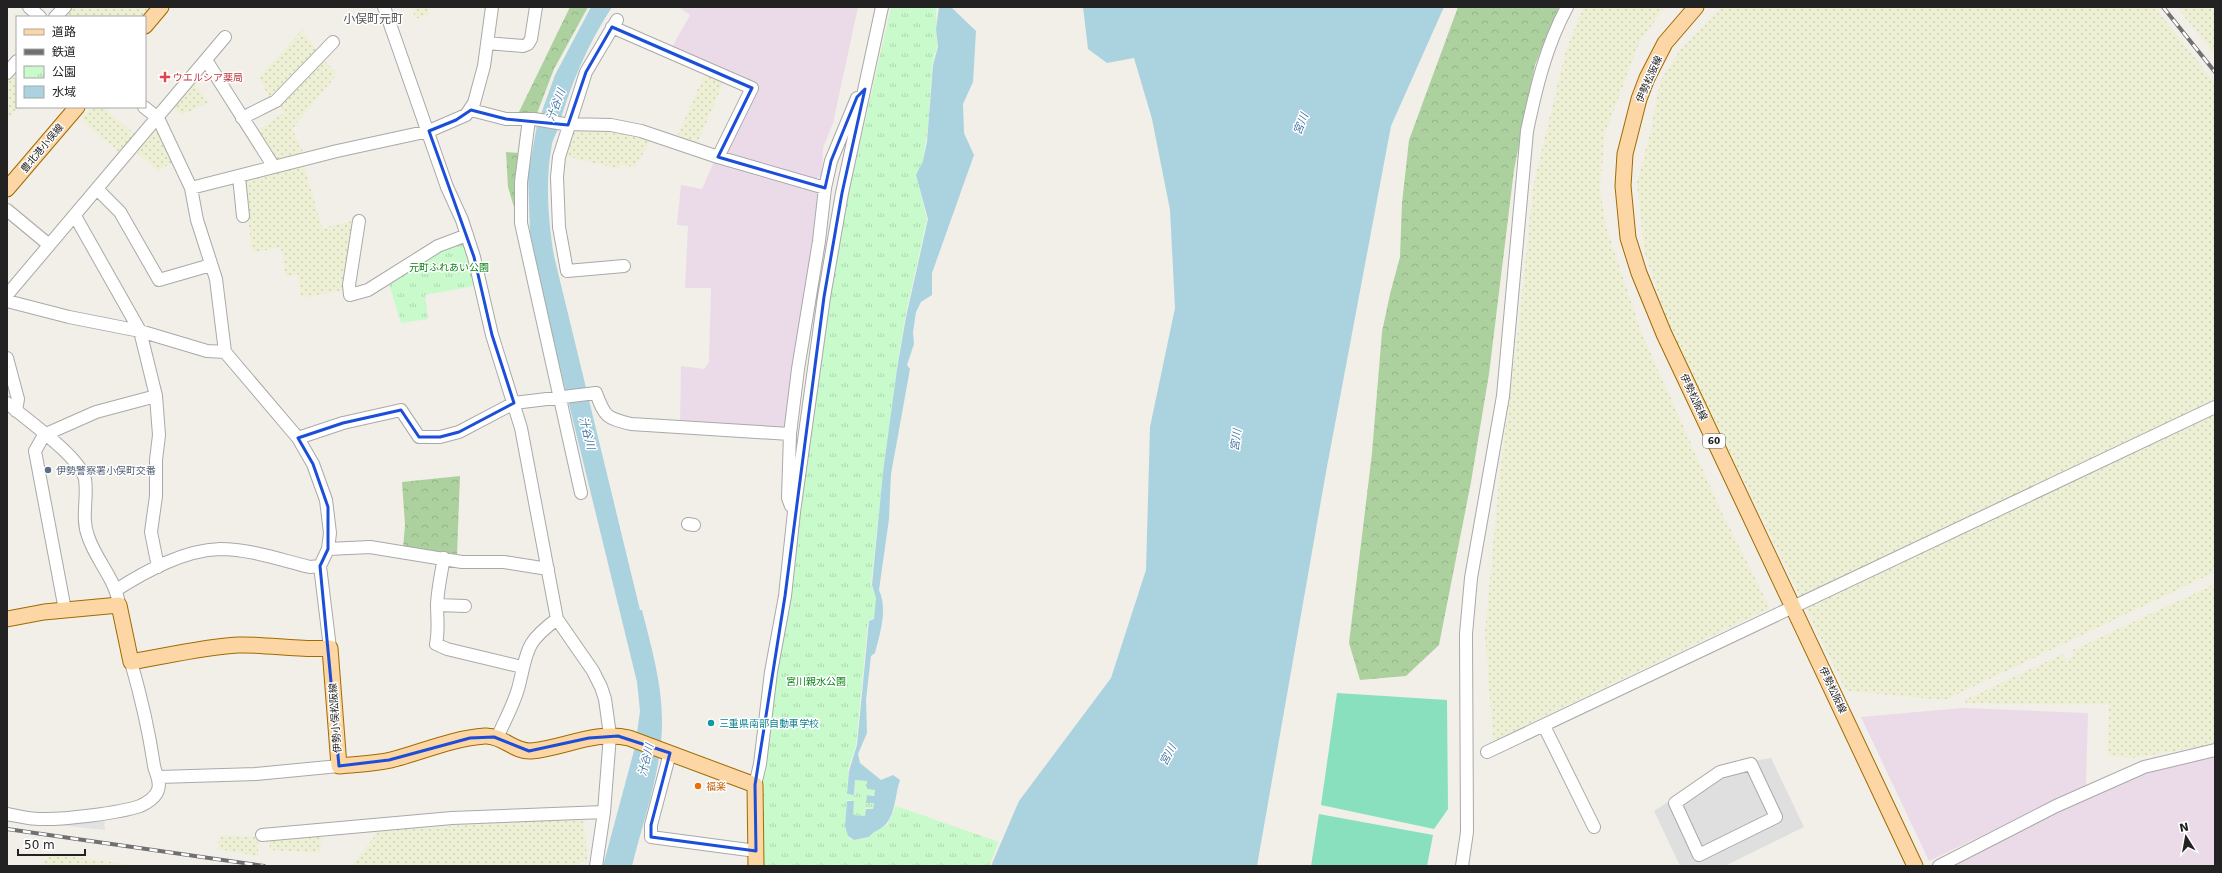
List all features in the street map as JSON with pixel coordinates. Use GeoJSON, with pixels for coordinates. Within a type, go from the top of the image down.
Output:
{"type":"FeatureCollection","features":[{"type":"Feature","properties":{"kind":"main road"},"geometry":{"type":"LineString","coordinates":[[146,25],[161,7]]}},
{"type":"Feature","properties":{"kind":"main road","name":"伊勢松阪線"},"geometry":{"type":"LineString","coordinates":[[1696,7],[1665,42],[1639,99],[1625,154],[1624,199],[1628,238],[1639,273],[1664,334],[1915,866]]}},
{"type":"Feature","properties":{"kind":"main road","name":"豊北港小俣線"},"geometry":{"type":"LineString","coordinates":[[7,190],[76,108]]}},
{"type":"Feature","properties":{"kind":"main road"},"geometry":{"type":"LineString","coordinates":[[7,619],[44,612],[119,605],[131,662],[237,645],[283,646],[308,650],[330,648]]}},
{"type":"Feature","properties":{"kind":"main road","name":"伊勢小俣松阪線"},"geometry":{"type":"LineString","coordinates":[[330,648],[339,766],[389,760],[470,738],[487,736],[497,738],[520,750],[529,751],[551,748],[589,738],[610,735],[629,738],[755,785]]}},
{"type":"Feature","properties":{"kind":"main road"},"geometry":{"type":"LineString","coordinates":[[755,785],[756,859]]}},
{"type":"Feature","properties":{"kind":"street"},"geometry":{"type":"LineString","coordinates":[[28,7],[39,16]]}},
{"type":"Feature","properties":{"kind":"street"},"geometry":{"type":"LineString","coordinates":[[56,16],[65,7]]}},
{"type":"Feature","properties":{"kind":"street"},"geometry":{"type":"LineString","coordinates":[[384,7],[429,131],[447,187],[467,235],[474,257],[492,335],[523,436],[557,619],[602,687],[610,735],[604,812],[596,866]]}},
{"type":"Feature","properties":{"kind":"street"},"geometry":{"type":"LineString","coordinates":[[192,188],[240,177],[337,151],[429,131],[456,120],[471,110],[484,66],[492,7]]}},
{"type":"Feature","properties":{"kind":"street"},"geometry":{"type":"LineString","coordinates":[[486,43],[524,46],[528,44],[531,39],[536,7]]}},
{"type":"Feature","properties":{"kind":"street"},"geometry":{"type":"LineString","coordinates":[[755,785],[760,764],[771,672],[785,596],[794,512],[836,223],[882,7]]}},
{"type":"Feature","properties":{"kind":"street"},"geometry":{"type":"LineString","coordinates":[[1462,866],[1467,832],[1466,634],[1471,578],[1503,396],[1527,131],[1536,88],[1545,56],[1567,7]]}},
{"type":"Feature","properties":{"kind":"street"},"geometry":{"type":"LineString","coordinates":[[624,266],[567,271],[559,227],[557,177],[559,157],[566,124],[586,72],[614,24],[752,88],[718,157]]}},
{"type":"Feature","properties":{"kind":"street"},"geometry":{"type":"LineString","coordinates":[[7,295],[48,244],[75,216],[225,37]]}},
{"type":"Feature","properties":{"kind":"street"},"geometry":{"type":"LineString","coordinates":[[242,118],[276,101],[333,42]]}},
{"type":"Feature","properties":{"kind":"street"},"geometry":{"type":"LineString","coordinates":[[206,60],[274,167]]}},
{"type":"Feature","properties":{"kind":"street"},"geometry":{"type":"LineString","coordinates":[[7,73],[16,62]]}},
{"type":"Feature","properties":{"kind":"street"},"geometry":{"type":"LineString","coordinates":[[794,512],[788,498],[790,434],[798,369],[819,241],[825,188],[831,162],[857,97],[865,89]]}},
{"type":"Feature","properties":{"kind":"street"},"geometry":{"type":"LineString","coordinates":[[145,108],[158,118],[192,188],[197,220],[216,279],[225,352],[298,438],[313,464],[328,507],[330,533],[328,549],[320,566],[330,648]]}},
{"type":"Feature","properties":{"kind":"street"},"geometry":{"type":"LineString","coordinates":[[471,110],[506,119],[532,119],[566,124],[611,125],[641,131],[718,157],[825,188]]}},
{"type":"Feature","properties":{"kind":"street"},"geometry":{"type":"LineString","coordinates":[[532,119],[521,182],[521,223],[581,493]]}},
{"type":"Feature","properties":{"kind":"street"},"geometry":{"type":"LineString","coordinates":[[240,177],[243,216]]}},
{"type":"Feature","properties":{"kind":"street"},"geometry":{"type":"LineString","coordinates":[[97,189],[120,212],[158,280],[211,265]]}},
{"type":"Feature","properties":{"kind":"street"},"geometry":{"type":"LineString","coordinates":[[7,210],[48,244]]}},
{"type":"Feature","properties":{"kind":"street"},"geometry":{"type":"LineString","coordinates":[[75,216],[140,331],[156,396],[159,435],[156,460],[156,496],[151,532],[158,567]]}},
{"type":"Feature","properties":{"kind":"street"},"geometry":{"type":"LineString","coordinates":[[359,221],[350,285],[350,295],[368,290],[438,246],[467,235]]}},
{"type":"Feature","properties":{"kind":"street"},"geometry":{"type":"LineString","coordinates":[[7,301],[68,317],[140,331],[207,350],[225,352]]}},
{"type":"Feature","properties":{"kind":"street"},"geometry":{"type":"LineString","coordinates":[[7,358],[18,398],[11,407],[65,451],[82,469],[86,487],[84,513],[87,535],[116,590],[119,605]]}},
{"type":"Feature","properties":{"kind":"street"},"geometry":{"type":"LineString","coordinates":[[298,438],[343,423],[401,410],[419,437],[440,437],[459,432],[514,403],[590,393],[596,393],[602,408],[610,419],[630,424],[790,434]]}},
{"type":"Feature","properties":{"kind":"street"},"geometry":{"type":"LineString","coordinates":[[66,610],[35,459],[35,451],[44,435],[96,412],[156,396]]}},
{"type":"Feature","properties":{"kind":"street"},"geometry":{"type":"LineString","coordinates":[[1487,752],[1794,608],[2215,407]]}},
{"type":"Feature","properties":{"kind":"street"},"geometry":{"type":"LineString","coordinates":[[328,549],[370,547],[462,562],[504,562],[548,569]]}},
{"type":"Feature","properties":{"kind":"street"},"geometry":{"type":"LineString","coordinates":[[116,590],[158,567],[188,554],[221,549],[246,552],[310,567],[320,566]]}},
{"type":"Feature","properties":{"kind":"street"},"geometry":{"type":"LineString","coordinates":[[444,558],[439,583],[437,605],[439,628],[436,644],[447,649],[522,667]]}},
{"type":"Feature","properties":{"kind":"street"},"geometry":{"type":"LineString","coordinates":[[437,605],[465,606]]}},
{"type":"Feature","properties":{"kind":"street"},"geometry":{"type":"LineString","coordinates":[[497,738],[518,690],[522,667],[528,648],[538,633],[557,619]]}},
{"type":"Feature","properties":{"kind":"street"},"geometry":{"type":"LineString","coordinates":[[7,814],[46,819],[134,808],[148,802],[154,796],[158,790],[159,777],[155,768],[148,722],[131,662]]}},
{"type":"Feature","properties":{"kind":"street"},"geometry":{"type":"LineString","coordinates":[[1544,726],[1594,827]]}},
{"type":"Feature","properties":{"kind":"street"},"geometry":{"type":"LineString","coordinates":[[1939,866],[2056,806],[2144,767],[2215,750]]}},
{"type":"Feature","properties":{"kind":"street"},"geometry":{"type":"LineString","coordinates":[[668,752],[651,825],[651,837],[756,859]]}},
{"type":"Feature","properties":{"kind":"street"},"geometry":{"type":"LineString","coordinates":[[1699,855],[1776,817],[1751,764],[1720,772],[1675,803],[1704,866]]}},
{"type":"Feature","properties":{"kind":"street"},"geometry":{"type":"LineString","coordinates":[[159,777],[256,774],[339,766]]}},
{"type":"Feature","properties":{"kind":"street"},"geometry":{"type":"LineString","coordinates":[[262,835],[452,818],[604,812]]}},
{"type":"Feature","properties":{"kind":"highlighted area"},"geometry":{"type":"Polygon","coordinates":[[[612,27],[752,88],[718,157],[825,188],[831,161],[857,97],[865,89],[842,193],[824,297],[785,596],[755,785],[756,851],[651,837],[651,825],[670,753],[618,736],[589,738],[529,751],[494,737],[470,738],[389,760],[339,766],[320,566],[328,549],[328,507],[313,464],[298,438],[343,423],[401,410],[419,437],[440,437],[459,432],[514,403],[492,335],[474,257],[429,131],[456,120],[471,110],[506,119],[568,125],[586,72],[612,27]]]}},
{"type":"Feature","properties":{"kind":"shaded area"},"geometry":{"type":"Polygon","coordinates":[[[678,7],[858,7],[833,123],[823,148],[822,176],[811,180],[725,155],[753,92],[671,49],[690,15],[678,7]]]}},
{"type":"Feature","properties":{"kind":"shaded area"},"geometry":{"type":"Polygon","coordinates":[[[715,159],[820,189],[815,245],[786,430],[680,422],[681,366],[704,369],[709,362],[711,288],[685,288],[688,226],[677,225],[681,185],[702,189],[715,159]]]}},
{"type":"Feature","properties":{"kind":"shaded area"},"geometry":{"type":"Polygon","coordinates":[[[1962,708],[2088,713],[2086,786],[1929,861],[1861,717],[1962,708]]]}},
{"type":"Feature","properties":{"kind":"shaded area"},"geometry":{"type":"Polygon","coordinates":[[[2215,756],[2215,866],[1947,866],[2063,808],[2139,775],[2215,756]]]}},
{"type":"Feature","properties":{"kind":"shaded area"},"geometry":{"type":"Polygon","coordinates":[[[1771,758],[1804,827],[1725,866],[1680,866],[1654,811],[1715,771],[1731,765],[1771,758]]]}},
{"type":"Feature","properties":{"kind":"shaded area"},"geometry":{"type":"Polygon","coordinates":[[[104,817],[105,830],[58,825],[70,821],[104,817]]]}},
{"type":"Feature","properties":{"kind":"green space"},"geometry":{"type":"Polygon","coordinates":[[[73,7],[149,7],[142,16],[64,16],[73,7]]]}},
{"type":"Feature","properties":{"kind":"green space"},"geometry":{"type":"Polygon","coordinates":[[[411,7],[429,7],[429,14],[416,19],[411,7]]]}},
{"type":"Feature","properties":{"kind":"green space"},"geometry":{"type":"Polygon","coordinates":[[[570,7],[588,7],[554,69],[536,116],[518,114],[570,7]]]}},
{"type":"Feature","properties":{"kind":"green space","name":"宮川親水公園"},"geometry":{"type":"Polygon","coordinates":[[[891,7],[936,7],[937,48],[932,65],[928,127],[923,161],[916,175],[927,219],[905,317],[897,367],[883,472],[871,585],[876,598],[874,618],[868,621],[856,745],[848,770],[847,795],[855,795],[855,780],[867,781],[867,789],[874,790],[874,795],[867,795],[866,803],[874,803],[873,809],[865,808],[865,816],[853,815],[854,801],[847,800],[845,826],[849,838],[854,840],[869,838],[871,834],[887,825],[896,806],[999,842],[989,866],[756,866],[764,763],[794,512],[847,200],[891,7]]]}},
{"type":"Feature","properties":{"kind":"green space"},"geometry":{"type":"Polygon","coordinates":[[[1458,7],[1559,7],[1535,65],[1514,170],[1489,374],[1471,482],[1439,645],[1406,676],[1360,680],[1349,643],[1372,453],[1382,332],[1400,257],[1402,203],[1409,140],[1458,7]]]}},
{"type":"Feature","properties":{"kind":"green space"},"geometry":{"type":"Polygon","coordinates":[[[1583,7],[1665,7],[1640,41],[1605,133],[1600,190],[1607,230],[1641,332],[1722,513],[1770,608],[1493,741],[1485,633],[1499,480],[1519,323],[1533,187],[1565,54],[1583,7]]]}},
{"type":"Feature","properties":{"kind":"green space"},"geometry":{"type":"Polygon","coordinates":[[[1722,7],[2154,7],[2215,83],[2215,572],[1945,700],[1846,691],[1669,326],[1644,250],[1637,183],[1651,130],[1660,81],[1680,50],[1722,7]]]}},
{"type":"Feature","properties":{"kind":"green space"},"geometry":{"type":"Polygon","coordinates":[[[2177,7],[2215,7],[2215,55],[2177,7]]]}},
{"type":"Feature","properties":{"kind":"green space"},"geometry":{"type":"Polygon","coordinates":[[[302,30],[317,51],[279,90],[269,97],[259,77],[302,30]]]}},
{"type":"Feature","properties":{"kind":"green space"},"geometry":{"type":"Polygon","coordinates":[[[324,60],[337,74],[292,129],[303,152],[275,161],[255,132],[284,113],[278,104],[324,60]]]}},
{"type":"Feature","properties":{"kind":"green space"},"geometry":{"type":"Polygon","coordinates":[[[705,73],[724,81],[696,146],[676,139],[705,73]]]}},
{"type":"Feature","properties":{"kind":"green space"},"geometry":{"type":"Polygon","coordinates":[[[11,76],[16,79],[17,108],[7,120],[7,81],[11,76]]]}},
{"type":"Feature","properties":{"kind":"green space"},"geometry":{"type":"Polygon","coordinates":[[[194,83],[208,103],[181,115],[173,107],[194,83]]]}},
{"type":"Feature","properties":{"kind":"green space"},"geometry":{"type":"Polygon","coordinates":[[[90,108],[103,108],[136,135],[121,154],[81,120],[90,108]]]}},
{"type":"Feature","properties":{"kind":"green space"},"geometry":{"type":"Polygon","coordinates":[[[155,127],[173,162],[158,171],[135,151],[155,127]]]}},
{"type":"Feature","properties":{"kind":"green space"},"geometry":{"type":"Polygon","coordinates":[[[571,128],[615,129],[652,139],[635,167],[621,165],[619,169],[566,156],[571,128]]]}},
{"type":"Feature","properties":{"kind":"green space"},"geometry":{"type":"Polygon","coordinates":[[[506,152],[520,153],[516,214],[508,187],[506,152]]]}},
{"type":"Feature","properties":{"kind":"green space"},"geometry":{"type":"Polygon","coordinates":[[[304,165],[322,228],[352,221],[345,290],[301,298],[298,274],[286,277],[281,247],[252,253],[244,181],[304,165]]]}},
{"type":"Feature","properties":{"kind":"green space","name":"元町ふれあい公園"},"geometry":{"type":"Polygon","coordinates":[[[467,235],[480,285],[425,295],[428,319],[401,323],[388,281],[467,235]]]}},
{"type":"Feature","properties":{"kind":"green space"},"geometry":{"type":"Polygon","coordinates":[[[460,476],[457,555],[403,548],[405,525],[402,482],[460,476]]]}},
{"type":"Feature","properties":{"kind":"green space"},"geometry":{"type":"Polygon","coordinates":[[[2215,584],[2215,744],[2134,758],[2110,756],[2107,751],[2109,704],[1966,703],[1965,700],[2063,654],[2066,660],[2074,656],[2073,650],[2215,584]]]}},
{"type":"Feature","properties":{"kind":"green space"},"geometry":{"type":"Polygon","coordinates":[[[1337,693],[1447,700],[1448,809],[1434,829],[1321,805],[1337,693]]]}},
{"type":"Feature","properties":{"kind":"green space"},"geometry":{"type":"Polygon","coordinates":[[[1319,814],[1433,835],[1427,866],[1311,866],[1319,814]]]}},
{"type":"Feature","properties":{"kind":"green space"},"geometry":{"type":"Polygon","coordinates":[[[583,817],[588,863],[581,861],[579,866],[352,865],[379,831],[583,817]]]}},
{"type":"Feature","properties":{"kind":"green space"},"geometry":{"type":"Polygon","coordinates":[[[322,834],[320,853],[270,850],[269,837],[322,834]]]}},
{"type":"Feature","properties":{"kind":"green space"},"geometry":{"type":"Polygon","coordinates":[[[219,835],[258,837],[258,856],[218,849],[219,835]]]}},
{"type":"Feature","properties":{"kind":"green space"},"geometry":{"type":"Polygon","coordinates":[[[53,854],[141,866],[40,866],[53,854]]]}},
{"type":"Feature","properties":{"kind":"water","name":"汁谷川"},"geometry":{"type":"Polygon","coordinates":[[[591,7],[612,7],[595,35],[580,66],[553,140],[550,158],[548,200],[554,256],[640,610],[642,610],[652,651],[662,706],[661,738],[656,775],[632,866],[603,866],[635,747],[640,711],[637,682],[544,302],[530,232],[528,176],[537,125],[555,75],[591,7]]]}},
{"type":"Feature","properties":{"kind":"water"},"geometry":{"type":"Polygon","coordinates":[[[939,7],[951,7],[976,31],[973,82],[963,104],[964,133],[974,155],[932,273],[932,295],[921,302],[916,312],[913,332],[914,344],[907,365],[910,369],[891,474],[889,519],[879,590],[883,605],[882,622],[875,653],[871,656],[866,700],[867,733],[858,754],[860,763],[881,780],[893,775],[900,780],[894,808],[886,824],[869,837],[854,840],[848,836],[845,826],[847,801],[854,801],[853,815],[865,816],[866,809],[873,809],[874,803],[866,803],[867,795],[874,796],[875,790],[867,789],[867,781],[855,780],[854,795],[847,794],[849,771],[857,745],[869,621],[874,619],[876,598],[872,585],[883,472],[897,369],[906,317],[928,219],[916,175],[923,161],[927,142],[933,65],[938,47],[936,29],[939,7]]]}},
{"type":"Feature","properties":{"kind":"water","name":"宮川"},"geometry":{"type":"Polygon","coordinates":[[[1083,7],[1444,7],[1391,126],[1326,472],[1257,866],[991,866],[1019,801],[1111,678],[1146,570],[1150,427],[1175,308],[1170,210],[1152,119],[1134,58],[1107,63],[1088,49],[1083,7]]]}},
{"type":"Feature","properties":{"kind":"railway"},"geometry":{"type":"LineString","coordinates":[[2163,7],[2215,72]]}},
{"type":"Feature","properties":{"kind":"railway"},"geometry":{"type":"LineString","coordinates":[[7,829],[264,866]]}},
{"type":"Feature","properties":{"kind":"place","name":"ウエルシア薬局"},"geometry":{"type":"Point","coordinates":[165,77]}},
{"type":"Feature","properties":{"kind":"place","name":"伊勢警察署小俣町交番"},"geometry":{"type":"Point","coordinates":[48,470]}},
{"type":"Feature","properties":{"kind":"place","name":"三重県南部自動車学校"},"geometry":{"type":"Point","coordinates":[711,723]}},
{"type":"Feature","properties":{"kind":"place","name":"福楽"},"geometry":{"type":"Point","coordinates":[698,786]}},
{"type":"Feature","properties":{"kind":"district","name":"小俣町元町"},"geometry":{"type":"Point","coordinates":[373,19]}}]}
